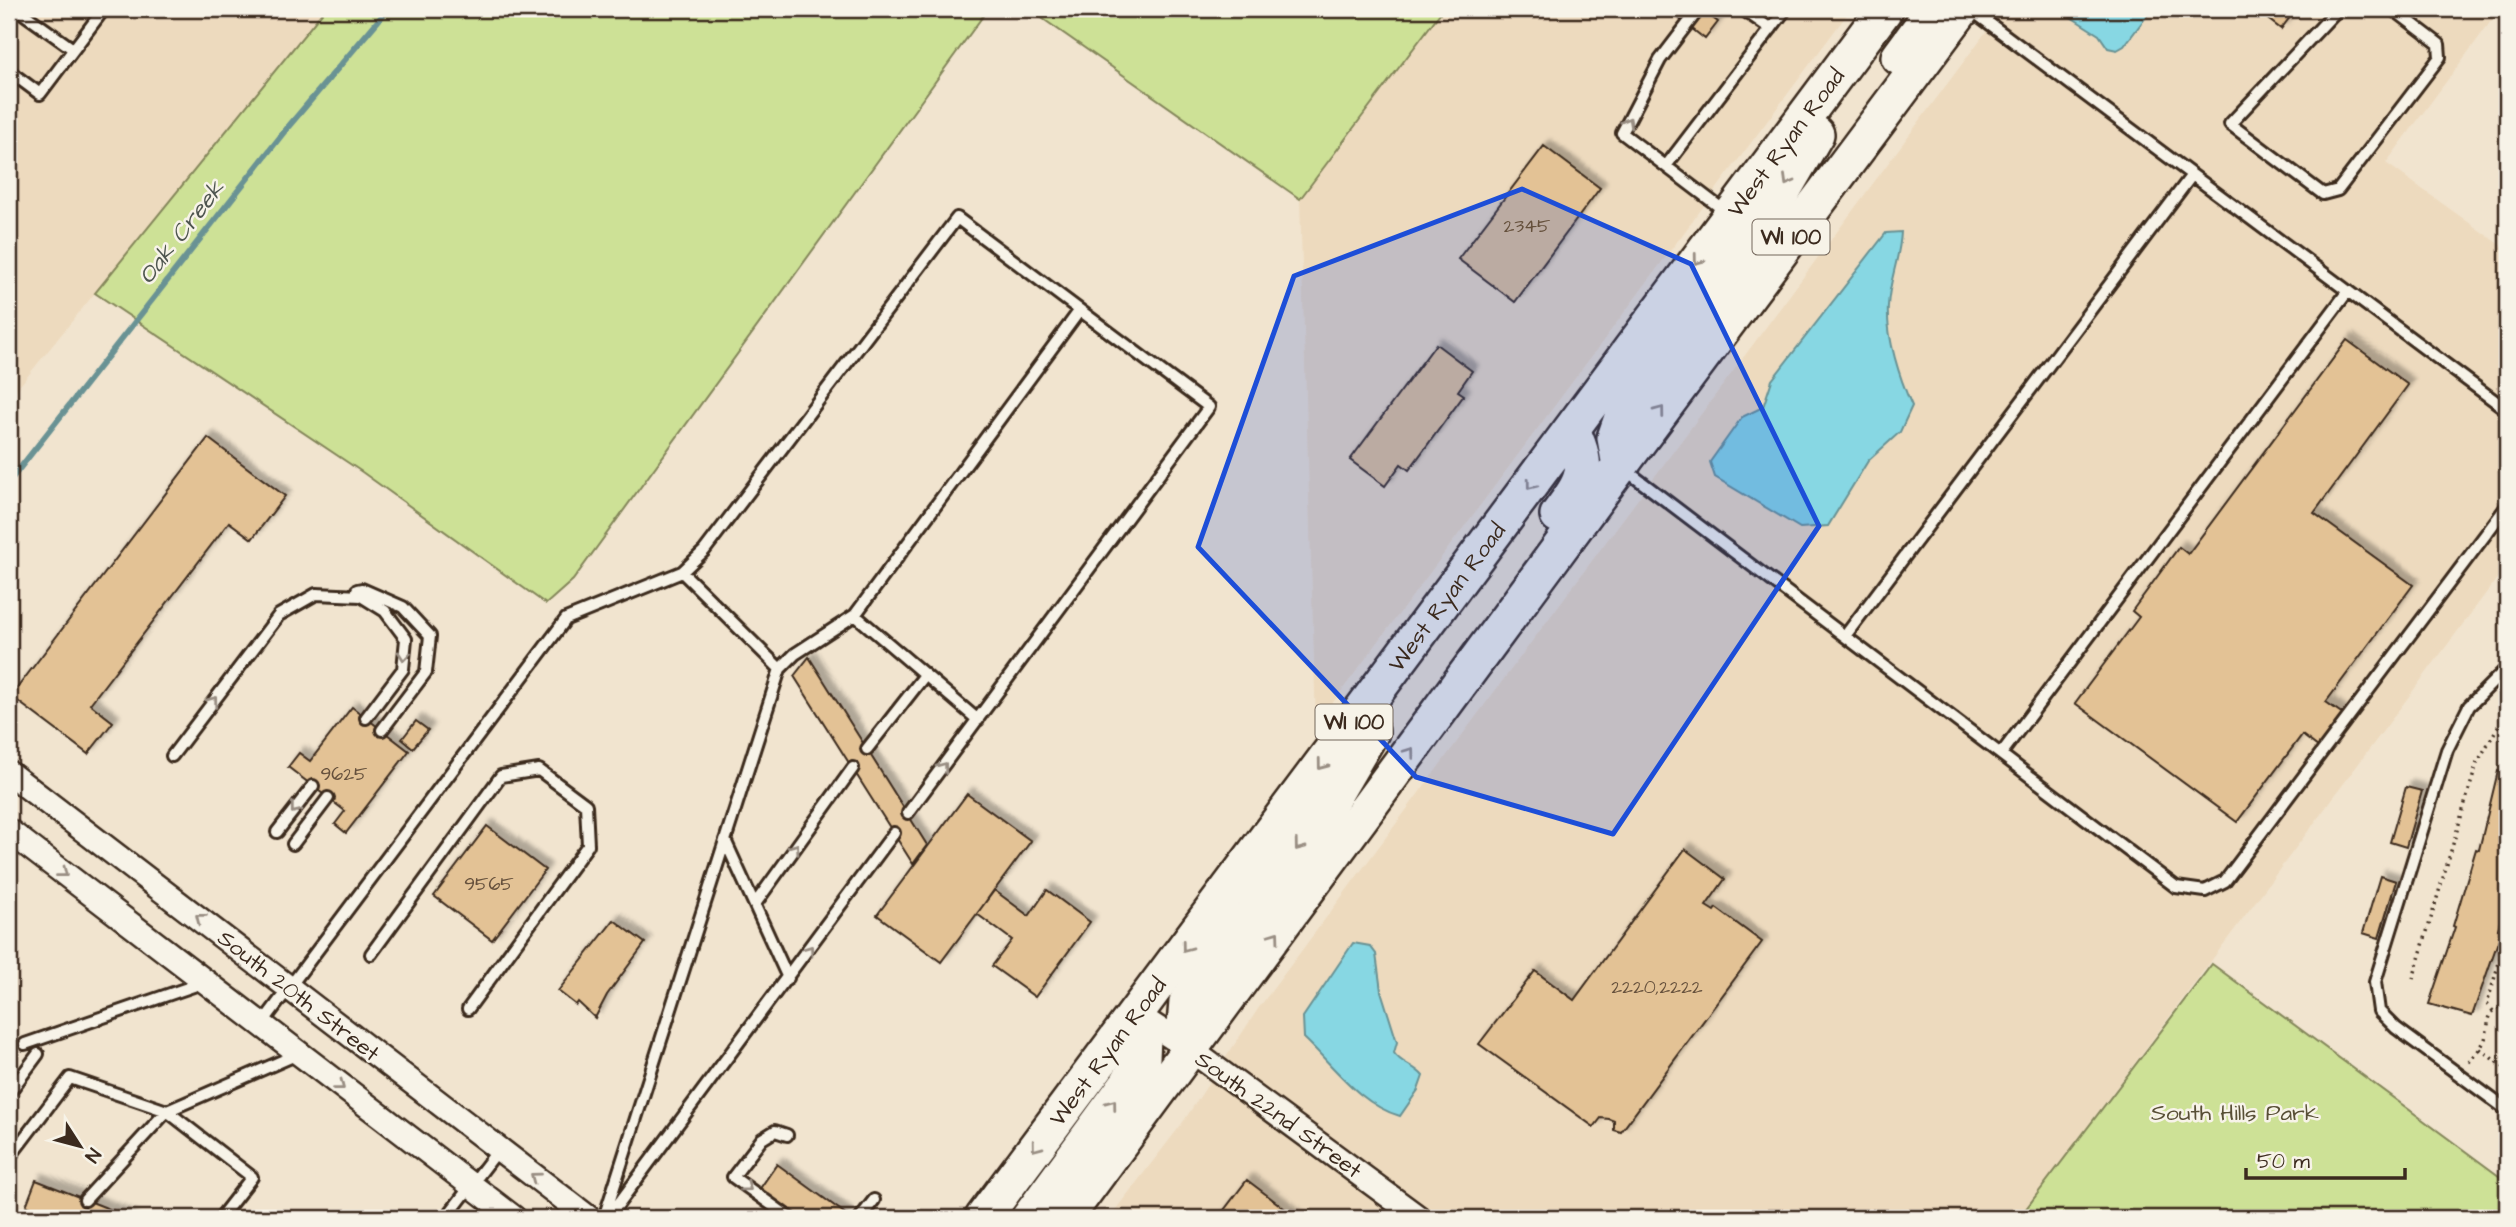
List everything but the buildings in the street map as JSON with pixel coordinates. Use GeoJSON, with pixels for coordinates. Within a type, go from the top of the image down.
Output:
{"type":"FeatureCollection","features":[{"type":"Feature","properties":{"kind":"main road","name":"West Ryan Road"},"geometry":{"type":"LineString","coordinates":[[1065,1218],[1454,692],[1731,216],[1885,9]]}},
{"type":"Feature","properties":{"kind":"main road"},"geometry":{"type":"LineString","coordinates":[[1795,231],[1829,161],[1868,98],[1924,23],[1927,9]]}},
{"type":"Feature","properties":{"kind":"main road","name":"West Ryan Road"},"geometry":{"type":"LineString","coordinates":[[983,1218],[1417,638],[1795,231],[1962,9]]}},
{"type":"Feature","properties":{"kind":"main road"},"geometry":{"type":"LineString","coordinates":[[1454,692],[1478,638],[1522,562],[1580,485],[1584,468],[1582,452],[1615,438],[1626,406],[1770,213],[1818,131],[1851,54]]}},
{"type":"Feature","properties":{"kind":"main road"},"geometry":{"type":"LineString","coordinates":[[1191,1050],[1185,1026],[1186,1002],[1319,820],[1389,702],[1417,638]]}},
{"type":"Feature","properties":{"kind":"main road"},"geometry":{"type":"LineString","coordinates":[[1029,1218],[1128,1083],[1142,1058],[1143,1037],[1136,1014]]}},
{"type":"Feature","properties":{"kind":"street","name":"South 20th Street"},"geometry":{"type":"LineString","coordinates":[[9,773],[589,1218]]}},
{"type":"Feature","properties":{"kind":"street","name":"South 20th Street"},"geometry":{"type":"LineString","coordinates":[[9,831],[514,1218]]}},
{"type":"Feature","properties":{"kind":"street","name":"South 22nd Street"},"geometry":{"type":"LineString","coordinates":[[1136,1014],[1191,1050],[1419,1218]]}},
{"type":"Feature","properties":{"kind":"lane"},"geometry":{"type":"LineString","coordinates":[[18,9],[73,49]]}},
{"type":"Feature","properties":{"kind":"lane"},"geometry":{"type":"LineString","coordinates":[[9,71],[40,94],[104,9]]}},
{"type":"Feature","properties":{"kind":"lane"},"geometry":{"type":"LineString","coordinates":[[1699,9],[1660,60],[1622,133],[1731,216]]}},
{"type":"Feature","properties":{"kind":"lane"},"geometry":{"type":"LineString","coordinates":[[1742,9],[1771,29]]}},
{"type":"Feature","properties":{"kind":"lane"},"geometry":{"type":"LineString","coordinates":[[1666,166],[1786,9]]}},
{"type":"Feature","properties":{"kind":"lane"},"geometry":{"type":"LineString","coordinates":[[1970,9],[2507,410]]}},
{"type":"Feature","properties":{"kind":"lane"},"geometry":{"type":"LineString","coordinates":[[2338,9],[2231,124],[2323,194],[2338,190],[2440,57],[2439,44],[2393,9]]}},
{"type":"Feature","properties":{"kind":"lane"},"geometry":{"type":"LineString","coordinates":[[1845,636],[2192,175]]}},
{"type":"Feature","properties":{"kind":"lane"},"geometry":{"type":"LineString","coordinates":[[261,1025],[566,619],[682,572],[704,551],[957,218],[1209,407],[908,813]]}},
{"type":"Feature","properties":{"kind":"lane"},"geometry":{"type":"LineString","coordinates":[[2001,754],[2348,291]]}},
{"type":"Feature","properties":{"kind":"lane"},"geometry":{"type":"LineString","coordinates":[[606,1218],[780,669],[795,654],[855,615],[1080,310]]}},
{"type":"Feature","properties":{"kind":"lane"},"geometry":{"type":"LineString","coordinates":[[1596,448],[2176,887],[2205,891],[2225,881],[2507,506]]}},
{"type":"Feature","properties":{"kind":"lane"},"geometry":{"type":"LineString","coordinates":[[682,572],[780,669]]}},
{"type":"Feature","properties":{"kind":"lane"},"geometry":{"type":"LineString","coordinates":[[172,756],[279,615],[316,594],[362,589],[402,607],[430,636],[426,672],[382,730]]}},
{"type":"Feature","properties":{"kind":"lane"},"geometry":{"type":"LineString","coordinates":[[316,594],[361,596],[385,611],[406,639],[403,669],[366,718]]}},
{"type":"Feature","properties":{"kind":"lane"},"geometry":{"type":"LineString","coordinates":[[855,615],[978,720]]}},
{"type":"Feature","properties":{"kind":"lane"},"geometry":{"type":"LineString","coordinates":[[2507,668],[2469,706],[2447,750],[2375,982],[2379,1011],[2396,1028],[2507,1110]]}},
{"type":"Feature","properties":{"kind":"lane"},"geometry":{"type":"LineString","coordinates":[[867,749],[925,675]]}},
{"type":"Feature","properties":{"kind":"lane"},"geometry":{"type":"LineString","coordinates":[[755,904],[853,768]]}},
{"type":"Feature","properties":{"kind":"lane"},"geometry":{"type":"LineString","coordinates":[[371,954],[501,776],[538,770],[586,805],[588,845],[468,1009]]}},
{"type":"Feature","properties":{"kind":"lane"},"geometry":{"type":"LineString","coordinates":[[277,832],[313,786]]}},
{"type":"Feature","properties":{"kind":"lane"},"geometry":{"type":"LineString","coordinates":[[293,844],[328,798]]}},
{"type":"Feature","properties":{"kind":"lane"},"geometry":{"type":"LineString","coordinates":[[606,1218],[894,833]]}},
{"type":"Feature","properties":{"kind":"lane"},"geometry":{"type":"LineString","coordinates":[[725,840],[788,978]]}},
{"type":"Feature","properties":{"kind":"lane"},"geometry":{"type":"LineString","coordinates":[[24,1044],[205,982]]}},
{"type":"Feature","properties":{"kind":"lane"},"geometry":{"type":"LineString","coordinates":[[9,1093],[38,1054]]}},
{"type":"Feature","properties":{"kind":"lane"},"geometry":{"type":"LineString","coordinates":[[85,1200],[167,1111],[298,1054]]}},
{"type":"Feature","properties":{"kind":"lane"},"geometry":{"type":"LineString","coordinates":[[9,1158],[70,1078],[167,1111],[252,1177],[220,1218]]}},
{"type":"Feature","properties":{"kind":"lane"},"geometry":{"type":"LineString","coordinates":[[787,1135],[775,1131],[762,1139],[733,1177],[790,1218]]}},
{"type":"Feature","properties":{"kind":"lane"},"geometry":{"type":"LineString","coordinates":[[446,1218],[499,1149]]}},
{"type":"Feature","properties":{"kind":"lane"},"geometry":{"type":"LineString","coordinates":[[860,1218],[874,1200]]}},
{"type":"Feature","properties":{"kind":"path"},"geometry":{"type":"LineString","coordinates":[[2413,979],[2477,762],[2507,713]]}},
{"type":"Feature","properties":{"kind":"path"},"geometry":{"type":"LineString","coordinates":[[2493,1012],[2487,1004],[2507,935]]}},
{"type":"Feature","properties":{"kind":"path"},"geometry":{"type":"LineString","coordinates":[[2459,1074],[2485,1040],[2487,1019],[2493,1012],[2507,1005]]}},
{"type":"Feature","properties":{"kind":"path"},"geometry":{"type":"LineString","coordinates":[[2480,1048],[2507,1070]]}},
{"type":"Feature","properties":{"kind":"highlighted area"},"geometry":{"type":"Polygon","coordinates":[[[1522,189],[1691,264],[1819,526],[1613,834],[1416,777],[1198,547],[1294,276],[1522,189]]]}},
{"type":"Feature","properties":{"kind":"shaded area"},"geometry":{"type":"Polygon","coordinates":[[[9,9],[325,9],[9,399],[9,9]]]}},
{"type":"Feature","properties":{"kind":"shaded area"},"geometry":{"type":"Polygon","coordinates":[[[1443,9],[1851,9],[1316,725],[1300,199],[1443,9]]]}},
{"type":"Feature","properties":{"kind":"shaded area"},"geometry":{"type":"Polygon","coordinates":[[[2003,9],[2500,9],[2386,163],[2507,250],[2507,565],[2019,1218],[1109,1218],[1181,1125],[1258,1009],[2003,9]]]}},
{"type":"Feature","properties":{"kind":"green space"},"geometry":{"type":"Polygon","coordinates":[[[325,9],[988,9],[573,580],[546,604],[362,472],[95,293],[325,9]]]}},
{"type":"Feature","properties":{"kind":"green space"},"geometry":{"type":"Polygon","coordinates":[[[1029,9],[1443,9],[1300,199],[1029,9]]]}},
{"type":"Feature","properties":{"kind":"green space","name":"South Hills Park"},"geometry":{"type":"Polygon","coordinates":[[[2212,964],[2507,1182],[2507,1218],[2019,1218],[2212,964]]]}},
{"type":"Feature","properties":{"kind":"water"},"geometry":{"type":"Polygon","coordinates":[[[2065,9],[2152,9],[2124,46],[2117,50],[2108,48],[2099,35],[2066,14],[2065,9]]]}},
{"type":"Feature","properties":{"kind":"water"},"geometry":{"type":"Polygon","coordinates":[[[1901,232],[1889,297],[1888,318],[1895,358],[1912,406],[1900,432],[1868,461],[1828,526],[1800,528],[1715,477],[1710,462],[1742,417],[1763,407],[1772,380],[1886,233],[1901,232]]]}},
{"type":"Feature","properties":{"kind":"water"},"geometry":{"type":"Polygon","coordinates":[[[1353,943],[1370,946],[1376,954],[1381,991],[1397,1042],[1394,1053],[1423,1076],[1418,1090],[1400,1116],[1372,1103],[1348,1083],[1304,1038],[1303,1017],[1353,943]]]}},
{"type":"Feature","properties":{"kind":"waterway","name":"Oak Creek"},"geometry":{"type":"LineString","coordinates":[[9,482],[288,127],[388,9]]}}]}
